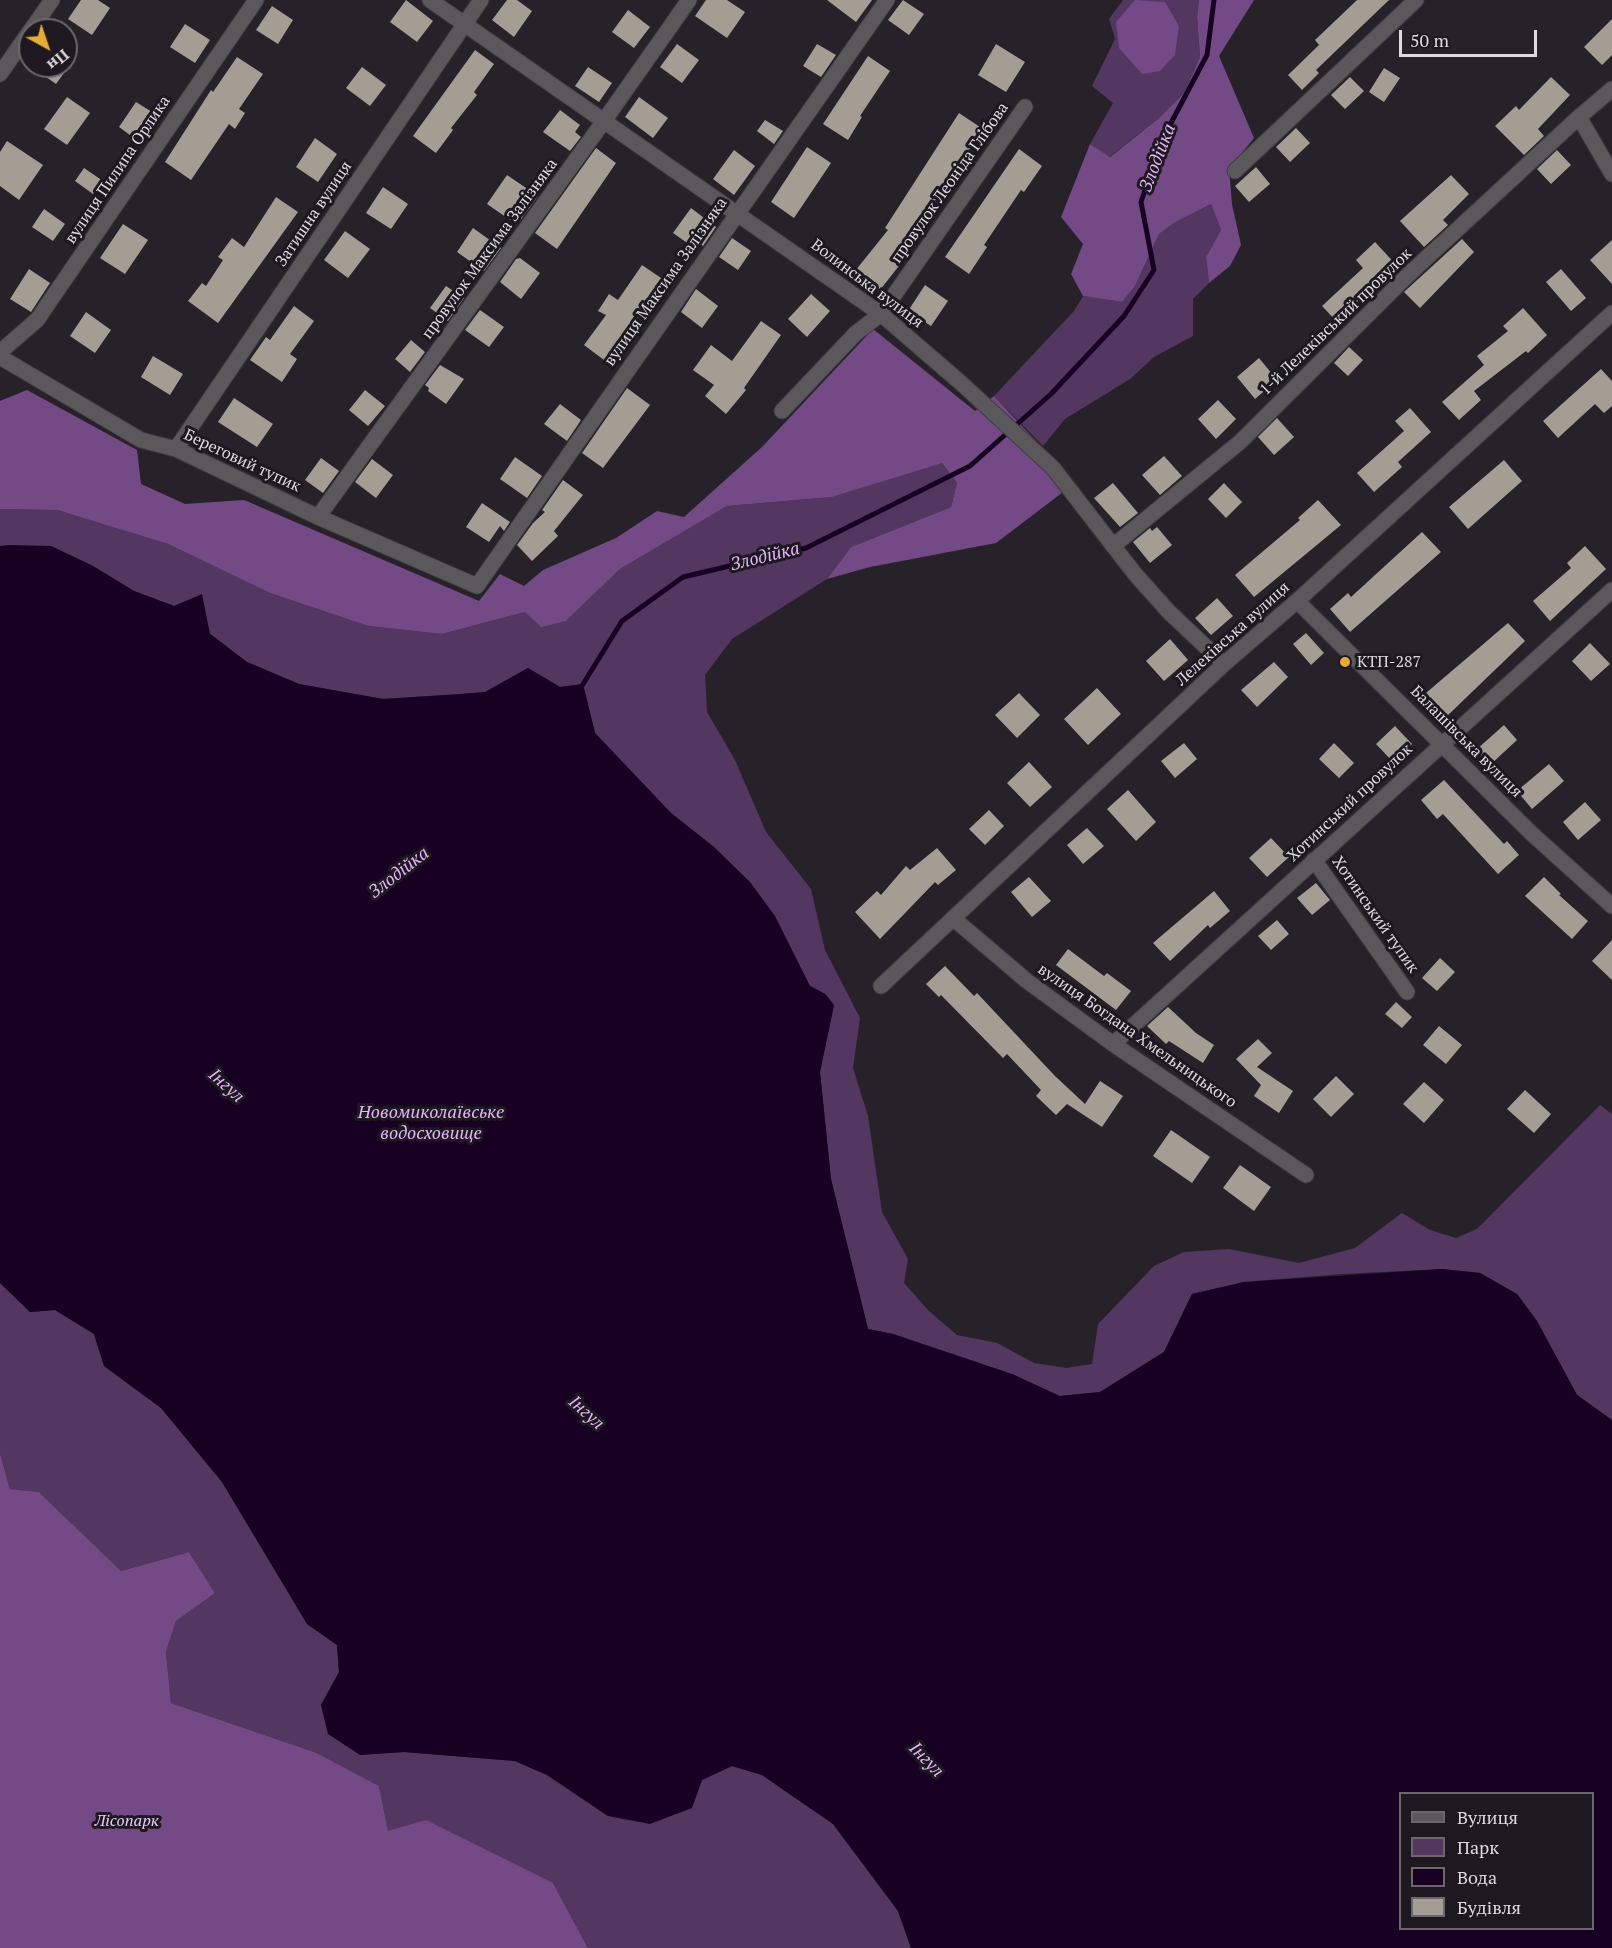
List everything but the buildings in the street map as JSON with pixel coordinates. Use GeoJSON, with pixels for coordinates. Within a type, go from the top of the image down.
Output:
{"type":"FeatureCollection","features":[{"type":"Feature","properties":{"kind":"street"},"geometry":{"type":"LineString","coordinates":[[39,18],[52,0]]}},
{"type":"Feature","properties":{"kind":"street","name":"вулиця Пилипа Орлика"},"geometry":{"type":"LineString","coordinates":[[0,352],[37,320],[256,0]]}},
{"type":"Feature","properties":{"kind":"street","name":"Волинська вулиця"},"geometry":{"type":"LineString","coordinates":[[430,0],[881,314],[1000,418],[1053,468],[1168,612],[1224,664]]}},
{"type":"Feature","properties":{"kind":"street","name":"Затишна вулиця"},"geometry":{"type":"LineString","coordinates":[[176,449],[481,0]]}},
{"type":"Feature","properties":{"kind":"street","name":"провулок Максима Залізняка"},"geometry":{"type":"LineString","coordinates":[[318,517],[689,0]]}},
{"type":"Feature","properties":{"kind":"street","name":"вулиця Максима Залізняка"},"geometry":{"type":"LineString","coordinates":[[477,586],[886,0]]}},
{"type":"Feature","properties":{"kind":"street"},"geometry":{"type":"LineString","coordinates":[[1235,171],[1416,0]]}},
{"type":"Feature","properties":{"kind":"street"},"geometry":{"type":"LineString","coordinates":[[0,74],[18,48]]}},
{"type":"Feature","properties":{"kind":"street"},"geometry":{"type":"LineString","coordinates":[[1612,89],[1579,117],[1612,174]]}},
{"type":"Feature","properties":{"kind":"street","name":"провулок Леоніда Глібова"},"geometry":{"type":"LineString","coordinates":[[782,411],[856,333],[881,314],[1025,107]]}},
{"type":"Feature","properties":{"kind":"street","name":"1-й Лелеківський провулок"},"geometry":{"type":"LineString","coordinates":[[1113,546],[1240,442],[1408,275],[1579,117]]}},
{"type":"Feature","properties":{"kind":"street","name":"Лелеківська вулиця"},"geometry":{"type":"LineString","coordinates":[[881,986],[1224,664],[1298,601],[1612,313]]}},
{"type":"Feature","properties":{"kind":"street","name":"Береговий тупик"},"geometry":{"type":"LineString","coordinates":[[0,357],[141,440],[176,449],[318,517],[477,586]]}},
{"type":"Feature","properties":{"kind":"street","name":"Хотинський провулок"},"geometry":{"type":"LineString","coordinates":[[1113,1044],[1612,590]]}},
{"type":"Feature","properties":{"kind":"street","name":"Балашівська вулиця"},"geometry":{"type":"LineString","coordinates":[[1298,601],[1443,742],[1531,833],[1612,906]]}},
{"type":"Feature","properties":{"kind":"street","name":"Хотинський тупик"},"geometry":{"type":"LineString","coordinates":[[1314,860],[1407,992]]}},
{"type":"Feature","properties":{"kind":"street","name":"вулиця Богдана Хмельницького"},"geometry":{"type":"LineString","coordinates":[[954,919],[1027,981],[1113,1044],[1306,1175]]}},
{"type":"Feature","properties":{"kind":"green space"},"geometry":{"type":"Polygon","coordinates":[[[1123,0],[1199,0],[1197,17],[1200,57],[1184,93],[1159,118],[1109,157],[1090,144],[1113,103],[1092,86],[1115,39],[1109,19],[1123,0]]]}},
{"type":"Feature","properties":{"kind":"green space"},"geometry":{"type":"Polygon","coordinates":[[[1135,0],[1165,2],[1179,26],[1175,55],[1160,71],[1142,74],[1119,48],[1116,22],[1135,0]]]}},
{"type":"Feature","properties":{"kind":"green space"},"geometry":{"type":"Polygon","coordinates":[[[1199,0],[1254,0],[1219,56],[1254,138],[1229,169],[1232,204],[1241,245],[1230,266],[1209,283],[1206,257],[1221,230],[1211,204],[1174,223],[1159,234],[1135,286],[1122,302],[1083,296],[1071,274],[1083,244],[1061,217],[1090,144],[1110,157],[1159,118],[1184,93],[1200,57],[1197,17],[1199,0]]]}},
{"type":"Feature","properties":{"kind":"green space"},"geometry":{"type":"Polygon","coordinates":[[[1211,204],[1221,230],[1206,257],[1209,283],[1193,299],[1193,336],[1154,357],[1130,379],[1065,419],[1043,446],[994,396],[1074,311],[1083,296],[1122,302],[1135,286],[1159,234],[1174,223],[1211,204]]]}},
{"type":"Feature","properties":{"kind":"green space"},"geometry":{"type":"Polygon","coordinates":[[[873,329],[975,411],[994,396],[1075,483],[996,543],[870,567],[827,579],[851,547],[951,507],[957,483],[942,463],[832,497],[727,506],[620,569],[566,621],[541,627],[525,612],[442,634],[368,626],[270,593],[168,544],[57,510],[0,509],[0,401],[27,390],[137,450],[141,484],[185,504],[244,500],[479,601],[500,574],[524,586],[543,570],[616,538],[657,511],[684,517],[762,447],[873,329]]]}},
{"type":"Feature","properties":{"kind":"green space"},"geometry":{"type":"Polygon","coordinates":[[[941,462],[957,483],[951,507],[851,547],[827,579],[732,639],[705,675],[707,712],[735,760],[766,832],[811,889],[825,950],[860,1018],[853,1068],[868,1116],[882,1212],[908,1259],[904,1283],[929,1311],[957,1335],[997,1343],[1034,1363],[1066,1368],[1092,1364],[1098,1324],[1154,1266],[1184,1252],[1229,1249],[1299,1263],[1355,1248],[1402,1213],[1430,1230],[1456,1238],[1477,1229],[1600,1105],[1612,1114],[1612,1420],[1577,1395],[1537,1321],[1517,1294],[1480,1273],[1442,1269],[1342,1274],[1244,1282],[1192,1294],[1164,1352],[1100,1392],[1059,1396],[1012,1374],[893,1334],[868,1329],[831,1179],[820,1072],[834,1005],[825,994],[810,986],[797,962],[714,847],[671,813],[595,733],[583,684],[560,687],[528,668],[485,692],[461,694],[383,699],[299,684],[247,662],[174,606],[134,591],[93,566],[51,546],[0,546],[0,509],[57,510],[168,544],[270,593],[368,626],[442,634],[525,612],[566,621],[620,569],[727,506],[832,497],[941,462]]]}},
{"type":"Feature","properties":{"kind":"green space"},"geometry":{"type":"Polygon","coordinates":[[[0,1283],[30,1312],[55,1310],[94,1334],[104,1366],[161,1408],[222,1482],[307,1624],[337,1645],[339,1672],[321,1705],[360,1755],[404,1752],[515,1761],[547,1775],[608,1816],[691,1808],[702,1780],[732,1766],[762,1775],[833,1824],[898,1911],[911,1948],[588,1948],[553,1883],[388,1832],[379,1786],[317,1753],[171,1703],[166,1652],[176,1621],[215,1593],[189,1552],[121,1571],[39,1492],[10,1489],[0,1453],[0,1283]]]}},
{"type":"Feature","properties":{"kind":"green space","name":"Лісопарк"},"geometry":{"type":"Polygon","coordinates":[[[0,1453],[10,1489],[39,1492],[121,1571],[189,1552],[215,1593],[176,1621],[166,1652],[171,1703],[317,1753],[379,1786],[388,1831],[426,1820],[553,1883],[588,1948],[0,1948],[0,1453]]]}},
{"type":"Feature","properties":{"kind":"water","name":"Новомиколаївське водосховище"},"geometry":{"type":"Polygon","coordinates":[[[0,546],[51,546],[93,566],[134,591],[174,606],[202,594],[210,634],[247,662],[299,684],[383,699],[461,694],[485,692],[528,668],[560,687],[583,684],[595,733],[671,813],[714,847],[750,882],[775,916],[810,986],[825,994],[834,1005],[820,1072],[831,1179],[868,1329],[893,1334],[1012,1374],[1060,1396],[1100,1392],[1164,1352],[1192,1294],[1244,1282],[1442,1269],[1480,1273],[1517,1294],[1537,1321],[1577,1395],[1612,1420],[1612,1948],[911,1948],[898,1911],[833,1824],[762,1775],[732,1766],[702,1780],[692,1808],[650,1824],[608,1816],[547,1775],[515,1761],[404,1752],[360,1755],[328,1734],[321,1705],[339,1672],[337,1645],[307,1624],[222,1482],[161,1408],[104,1366],[94,1334],[55,1310],[30,1312],[0,1283],[0,546]]]}},
{"type":"Feature","properties":{"kind":"waterway","name":"Злодійка"},"geometry":{"type":"LineString","coordinates":[[580,689],[622,621],[683,577],[806,548],[970,466],[1051,394],[1124,316],[1154,270],[1141,202],[1162,140],[1207,55],[1214,0]]}},
{"type":"Feature","properties":{"kind":"place","name":"КТП-287"},"geometry":{"type":"Point","coordinates":[1345,662]}},
{"type":"Feature","properties":{"kind":"water label","name":"Інгул"},"geometry":{"type":"Point","coordinates":[226,1086]}},
{"type":"Feature","properties":{"kind":"water label","name":"Інгул"},"geometry":{"type":"Point","coordinates":[586,1413]}},
{"type":"Feature","properties":{"kind":"water label","name":"Інгул"},"geometry":{"type":"Point","coordinates":[926,1760]}}]}
